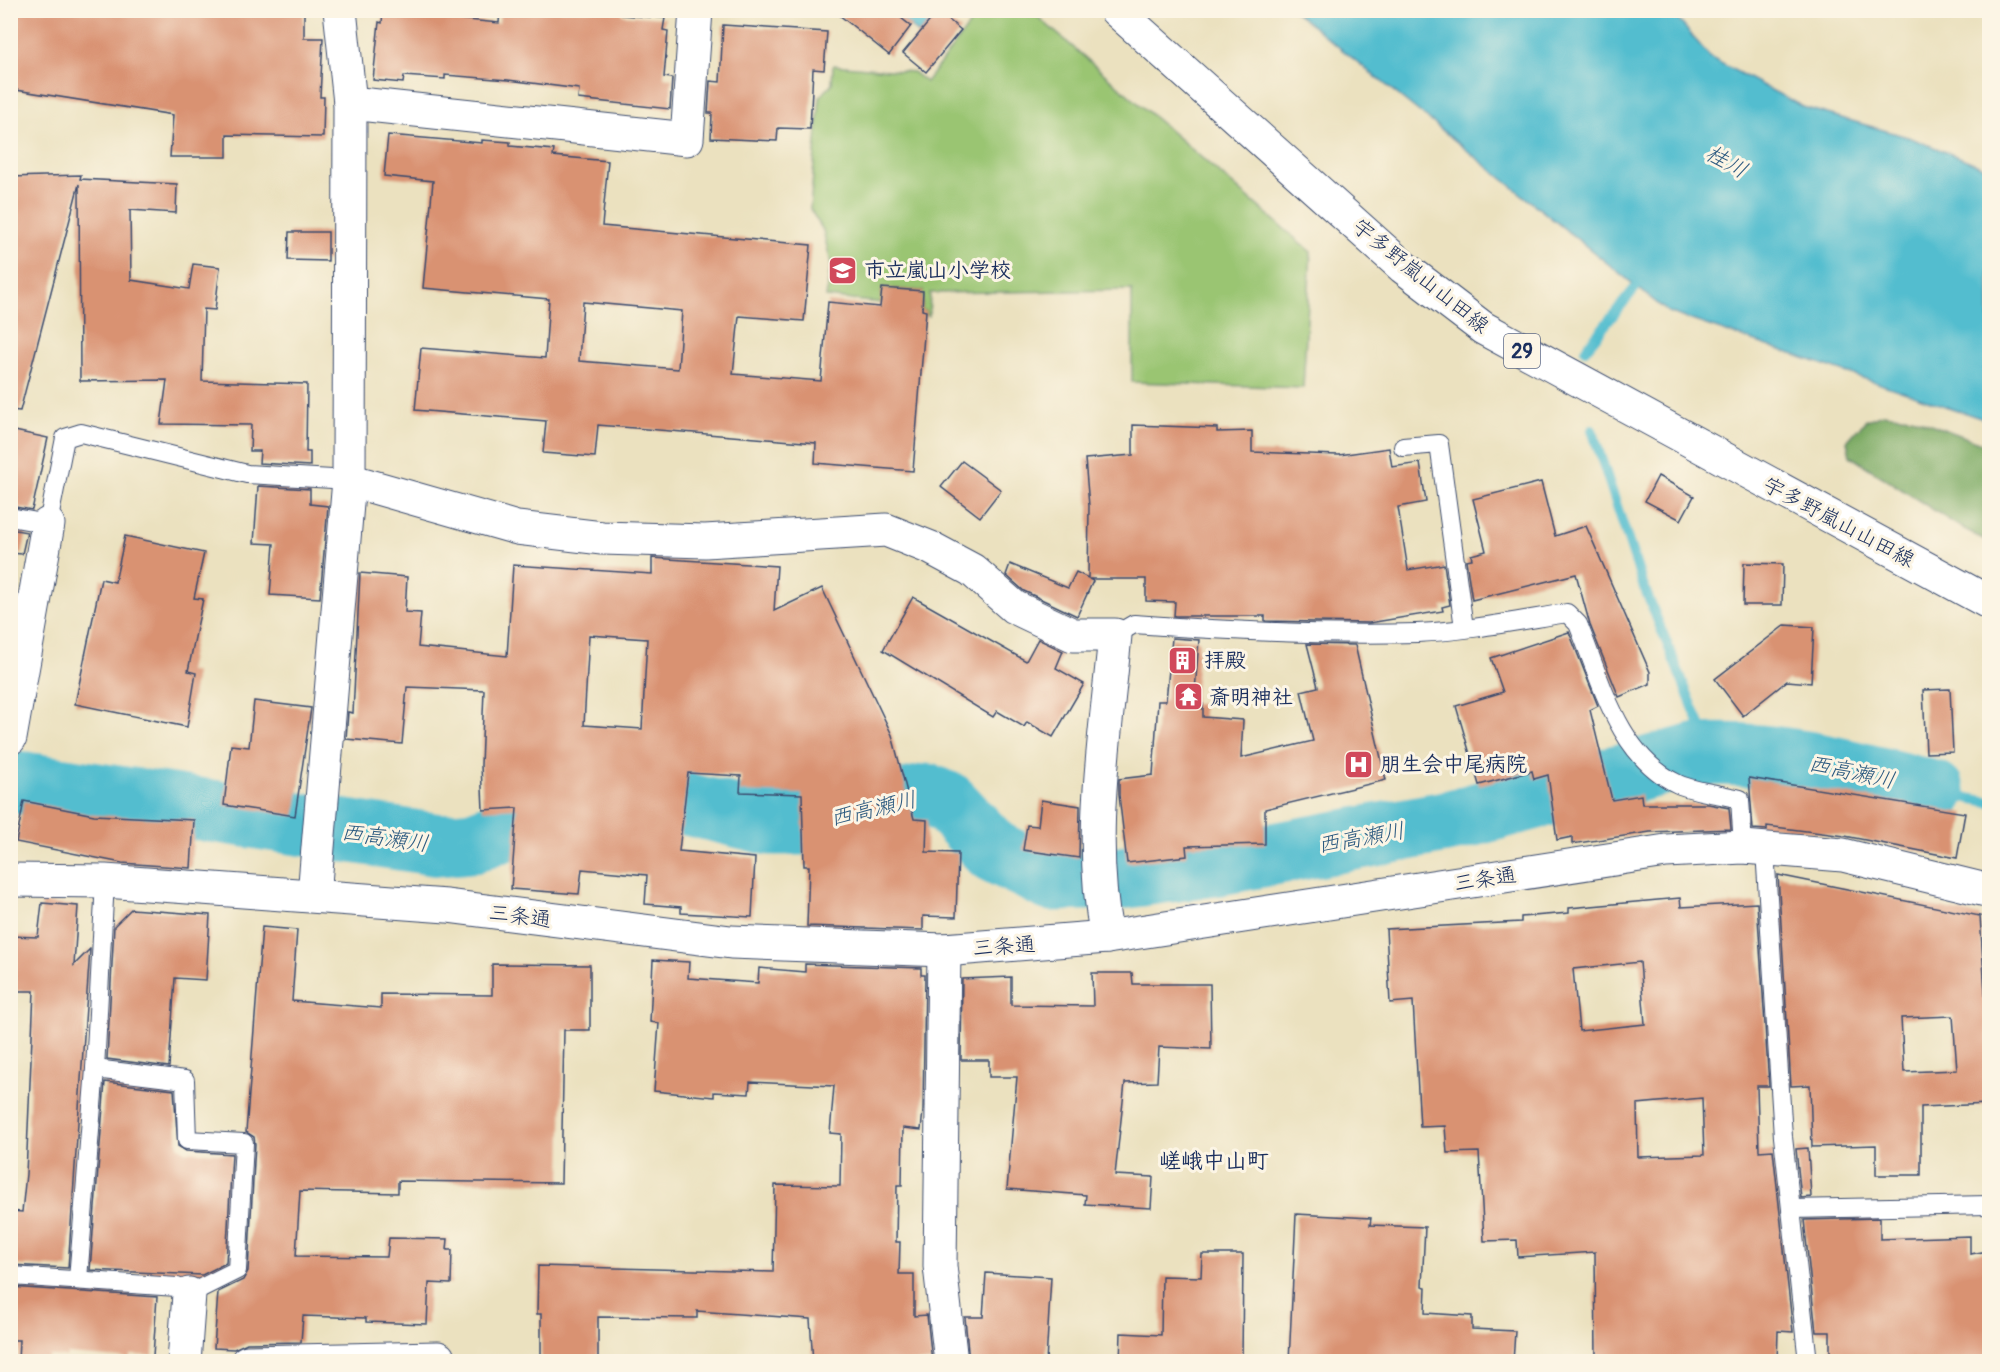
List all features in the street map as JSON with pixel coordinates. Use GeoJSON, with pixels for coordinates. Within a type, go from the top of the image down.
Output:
{"type":"FeatureCollection","features":[{"type":"Feature","properties":{"kind":"street"},"geometry":{"type":"LineString","coordinates":[[314,896],[349,480],[350,103],[340,10]]}},
{"type":"Feature","properties":{"kind":"street"},"geometry":{"type":"LineString","coordinates":[[350,103],[687,139],[696,10]]}},
{"type":"Feature","properties":{"kind":"street","name":"宇多野嵐山山田線"},"geometry":{"type":"LineString","coordinates":[[1116,10],[1402,267],[1483,328],[1989,603]]}},
{"type":"Feature","properties":{"kind":"street"},"geometry":{"type":"LineString","coordinates":[[349,480],[517,528],[603,538],[705,541],[886,530],[931,548],[972,570],[1014,607],[1073,635],[1115,635],[1097,828],[1101,903],[1107,937]]}},
{"type":"Feature","properties":{"kind":"street"},"geometry":{"type":"LineString","coordinates":[[10,738],[48,524]]}},
{"type":"Feature","properties":{"kind":"street","name":"三条通"},"geometry":{"type":"LineString","coordinates":[[10,880],[105,881],[447,906],[731,942],[944,950],[1107,937],[1666,851],[1754,848],[1843,855],[1989,891]]}},
{"type":"Feature","properties":{"kind":"street"},"geometry":{"type":"LineString","coordinates":[[944,950],[940,1266],[951,1362]]}},
{"type":"Feature","properties":{"kind":"street"},"geometry":{"type":"LineString","coordinates":[[184,1362],[189,1294]]}},
{"type":"Feature","properties":{"kind":"street"},"geometry":{"type":"LineString","coordinates":[[247,1362],[438,1358],[438,1362]]}},
{"type":"Feature","properties":{"kind":"lane"},"geometry":{"type":"LineString","coordinates":[[10,517],[48,524],[65,438],[81,434],[248,474],[349,480]]}},
{"type":"Feature","properties":{"kind":"lane"},"geometry":{"type":"LineString","coordinates":[[1403,447],[1439,444],[1464,628]]}},
{"type":"Feature","properties":{"kind":"lane"},"geometry":{"type":"LineString","coordinates":[[1115,635],[1134,624],[1271,634],[1418,633],[1567,613],[1578,624],[1622,731],[1644,759],[1662,775],[1679,785],[1740,799],[1754,848],[1808,1362]]}},
{"type":"Feature","properties":{"kind":"lane"},"geometry":{"type":"LineString","coordinates":[[78,1279],[95,1069],[105,881]]}},
{"type":"Feature","properties":{"kind":"lane"},"geometry":{"type":"LineString","coordinates":[[12,1276],[177,1287],[189,1294],[237,1270],[244,1143],[187,1140],[185,1080],[95,1069]]}},
{"type":"Feature","properties":{"kind":"lane"},"geometry":{"type":"LineString","coordinates":[[1791,1209],[1989,1205]]}},
{"type":"Feature","properties":{"kind":"path"},"geometry":{"type":"LineString","coordinates":[[1215,690],[1231,691]]}},
{"type":"Feature","properties":{"kind":"green space"},"geometry":{"type":"Polygon","coordinates":[[[980,11],[1031,11],[1311,252],[1303,388],[1132,382],[1132,290],[930,293],[929,316],[925,315],[926,311],[922,310],[923,291],[882,288],[881,303],[826,297],[831,263],[823,230],[810,209],[820,97],[832,84],[833,65],[913,72],[926,82],[980,11]]]}},
{"type":"Feature","properties":{"kind":"green space"},"geometry":{"type":"Polygon","coordinates":[[[1882,414],[1912,417],[1989,446],[1989,542],[1955,524],[1850,456],[1847,441],[1865,421],[1882,414]]]}},
{"type":"Feature","properties":{"kind":"water"},"geometry":{"type":"Polygon","coordinates":[[[891,11],[938,11],[919,34],[891,11]]]}},
{"type":"Feature","properties":{"kind":"water","name":"桂川"},"geometry":{"type":"Polygon","coordinates":[[[1294,11],[1671,11],[1711,58],[1803,107],[1911,138],[1989,169],[1989,421],[1668,312],[1294,11]]]}},
{"type":"Feature","properties":{"kind":"building"},"geometry":{"type":"Polygon","coordinates":[[[10,10],[304,10],[304,38],[323,38],[320,97],[324,97],[323,137],[227,135],[227,157],[170,157],[173,115],[10,89],[10,10]]]}},
{"type":"Feature","properties":{"kind":"building"},"geometry":{"type":"Polygon","coordinates":[[[383,10],[447,10],[447,18],[499,23],[500,10],[622,10],[622,15],[665,18],[663,30],[668,31],[664,77],[672,78],[670,109],[578,99],[579,89],[508,80],[445,75],[445,79],[404,76],[403,83],[373,80],[379,22],[382,23],[383,10]]]}},
{"type":"Feature","properties":{"kind":"building"},"geometry":{"type":"Polygon","coordinates":[[[833,10],[891,10],[911,26],[889,55],[833,10]]]}},
{"type":"Feature","properties":{"kind":"building"},"geometry":{"type":"Polygon","coordinates":[[[938,11],[961,30],[926,72],[903,53],[938,11]]]}},
{"type":"Feature","properties":{"kind":"building"},"geometry":{"type":"Polygon","coordinates":[[[723,25],[827,32],[824,70],[813,69],[810,129],[778,128],[777,141],[711,138],[712,113],[708,113],[710,81],[720,82],[723,25]]]}},
{"type":"Feature","properties":{"kind":"building"},"geometry":{"type":"Polygon","coordinates":[[[388,135],[482,143],[482,140],[510,142],[510,146],[554,150],[553,156],[608,161],[602,226],[811,245],[804,321],[739,316],[733,374],[821,381],[828,302],[880,307],[882,288],[923,291],[922,310],[926,311],[913,471],[815,463],[816,443],[598,425],[595,457],[543,453],[546,421],[415,410],[421,348],[545,358],[549,299],[423,288],[433,181],[384,176],[388,135]],[[583,302],[579,361],[678,369],[682,311],[583,302]]]}},
{"type":"Feature","properties":{"kind":"building"},"geometry":{"type":"Polygon","coordinates":[[[81,175],[80,179],[177,184],[176,213],[130,210],[131,280],[189,289],[193,264],[220,267],[215,310],[204,309],[202,381],[307,384],[306,452],[310,452],[310,466],[259,463],[260,451],[250,451],[251,425],[161,424],[167,380],[80,381],[79,184],[20,411],[10,410],[10,177],[81,175]]]}},
{"type":"Feature","properties":{"kind":"building"},"geometry":{"type":"Polygon","coordinates":[[[289,232],[328,232],[328,261],[288,260],[289,232]]]}},
{"type":"Feature","properties":{"kind":"building"},"geometry":{"type":"Polygon","coordinates":[[[1133,425],[1217,428],[1217,432],[1252,431],[1252,452],[1339,455],[1389,448],[1392,467],[1420,463],[1426,502],[1398,507],[1408,570],[1444,564],[1450,605],[1442,607],[1443,611],[1369,623],[1265,621],[1265,616],[1174,616],[1175,602],[1146,601],[1146,579],[1089,579],[1093,581],[1077,616],[1024,591],[1006,575],[1010,564],[1068,588],[1076,572],[1088,578],[1089,506],[1085,459],[1133,455],[1133,425]]]}},
{"type":"Feature","properties":{"kind":"building"},"geometry":{"type":"Polygon","coordinates":[[[10,430],[48,438],[32,510],[10,506],[10,430]]]}},
{"type":"Feature","properties":{"kind":"building"},"geometry":{"type":"Polygon","coordinates":[[[962,461],[1001,490],[980,517],[941,487],[962,461]]]}},
{"type":"Feature","properties":{"kind":"building"},"geometry":{"type":"Polygon","coordinates":[[[1658,476],[1694,496],[1681,520],[1645,501],[1658,476]]]}},
{"type":"Feature","properties":{"kind":"building"},"geometry":{"type":"Polygon","coordinates":[[[1541,482],[1555,536],[1586,526],[1650,672],[1650,684],[1619,697],[1590,625],[1576,574],[1472,600],[1466,560],[1472,559],[1471,555],[1486,551],[1473,499],[1541,482]]]}},
{"type":"Feature","properties":{"kind":"building"},"geometry":{"type":"Polygon","coordinates":[[[258,486],[310,489],[310,504],[328,506],[320,598],[270,595],[274,544],[254,543],[258,486]]]}},
{"type":"Feature","properties":{"kind":"building"},"geometry":{"type":"Polygon","coordinates":[[[10,529],[27,532],[22,554],[10,553],[10,529]]]}},
{"type":"Feature","properties":{"kind":"building"},"geometry":{"type":"Polygon","coordinates":[[[125,536],[204,553],[194,598],[203,599],[188,671],[196,673],[187,727],[75,704],[101,579],[115,582],[125,536]]]}},
{"type":"Feature","properties":{"kind":"building"},"geometry":{"type":"Polygon","coordinates":[[[652,558],[777,566],[774,611],[822,588],[892,735],[914,819],[927,820],[926,852],[958,853],[956,917],[923,916],[923,930],[807,926],[809,866],[804,866],[802,794],[740,792],[741,776],[688,773],[679,851],[755,858],[752,917],[681,913],[681,907],[645,904],[647,875],[582,869],[579,894],[511,889],[517,808],[483,810],[481,765],[484,690],[407,687],[402,744],[346,739],[348,712],[353,713],[360,573],[407,577],[405,612],[421,613],[418,647],[507,656],[513,565],[652,574],[652,558]],[[589,635],[584,725],[642,729],[647,639],[589,635]]]}},
{"type":"Feature","properties":{"kind":"building"},"geometry":{"type":"Polygon","coordinates":[[[1744,563],[1783,564],[1782,605],[1743,605],[1744,563]]]}},
{"type":"Feature","properties":{"kind":"building"},"geometry":{"type":"Polygon","coordinates":[[[913,597],[1026,661],[1038,639],[1063,651],[1056,668],[1084,684],[1053,737],[1027,722],[1024,727],[997,711],[993,717],[883,650],[913,597]]]}},
{"type":"Feature","properties":{"kind":"building"},"geometry":{"type":"Polygon","coordinates":[[[1785,625],[1814,627],[1811,683],[1787,681],[1743,716],[1715,679],[1785,625]]]}},
{"type":"Feature","properties":{"kind":"building"},"geometry":{"type":"Polygon","coordinates":[[[1569,632],[1598,706],[1590,710],[1612,800],[1641,795],[1642,804],[1708,804],[1729,808],[1731,829],[1650,832],[1572,844],[1572,837],[1557,840],[1548,775],[1534,779],[1532,771],[1479,785],[1456,706],[1503,692],[1491,658],[1569,632]]]}},
{"type":"Feature","properties":{"kind":"building"},"geometry":{"type":"Polygon","coordinates":[[[1172,638],[1199,640],[1194,704],[1203,704],[1203,717],[1243,720],[1241,758],[1313,741],[1301,691],[1318,687],[1307,644],[1355,645],[1386,780],[1265,809],[1265,844],[1186,846],[1187,856],[1127,863],[1119,779],[1153,775],[1158,701],[1166,701],[1172,638]]]}},
{"type":"Feature","properties":{"kind":"building"},"geometry":{"type":"Polygon","coordinates":[[[1950,689],[1953,752],[1926,753],[1923,690],[1950,689]]]}},
{"type":"Feature","properties":{"kind":"building"},"geometry":{"type":"Polygon","coordinates":[[[254,701],[311,708],[295,816],[224,805],[231,745],[249,747],[254,701]]]}},
{"type":"Feature","properties":{"kind":"building"},"geometry":{"type":"Polygon","coordinates":[[[1749,778],[1965,813],[1957,858],[1845,836],[1767,826],[1767,830],[1753,829],[1749,778]]]}},
{"type":"Feature","properties":{"kind":"building"},"geometry":{"type":"Polygon","coordinates":[[[1041,800],[1080,806],[1079,858],[1023,850],[1027,825],[1038,826],[1041,800]]]}},
{"type":"Feature","properties":{"kind":"building"},"geometry":{"type":"Polygon","coordinates":[[[24,801],[94,815],[194,820],[191,868],[122,863],[16,842],[24,801]]]}},
{"type":"Feature","properties":{"kind":"building"},"geometry":{"type":"Polygon","coordinates":[[[1778,875],[1980,916],[1989,1053],[1989,1104],[1921,1107],[1921,1175],[1876,1175],[1876,1145],[1812,1147],[1810,1085],[1791,1086],[1778,875]],[[1953,1016],[1901,1018],[1904,1072],[1957,1070],[1953,1016]]]}},
{"type":"Feature","properties":{"kind":"building"},"geometry":{"type":"Polygon","coordinates":[[[1680,898],[1681,907],[1757,903],[1769,1086],[1757,1086],[1759,1151],[1773,1150],[1793,1332],[1778,1331],[1777,1362],[1596,1359],[1595,1252],[1518,1257],[1517,1240],[1484,1241],[1479,1152],[1447,1153],[1445,1126],[1420,1127],[1413,1001],[1390,1003],[1386,929],[1521,922],[1521,917],[1569,913],[1569,908],[1680,898]],[[1640,962],[1573,969],[1579,1031],[1645,1024],[1640,962]],[[1702,1098],[1637,1104],[1638,1157],[1704,1155],[1702,1098]]]}},
{"type":"Feature","properties":{"kind":"building"},"geometry":{"type":"Polygon","coordinates":[[[42,903],[78,906],[74,965],[90,949],[68,1268],[10,1265],[10,1211],[22,1212],[26,1174],[34,991],[10,991],[10,936],[38,937],[42,903]]]}},
{"type":"Feature","properties":{"kind":"building"},"geometry":{"type":"Polygon","coordinates":[[[131,909],[210,915],[206,980],[175,978],[169,1067],[107,1059],[114,926],[131,909]]]}},
{"type":"Feature","properties":{"kind":"building"},"geometry":{"type":"Polygon","coordinates":[[[262,927],[297,930],[292,1001],[381,1008],[381,994],[492,995],[492,964],[590,965],[590,1030],[564,1030],[561,1183],[398,1181],[398,1193],[300,1191],[296,1256],[387,1257],[389,1238],[448,1239],[447,1250],[452,1250],[451,1284],[429,1283],[427,1324],[366,1322],[366,1318],[303,1316],[301,1342],[247,1343],[234,1349],[214,1348],[218,1292],[243,1280],[248,1271],[255,1144],[254,1137],[246,1132],[262,927]]]}},
{"type":"Feature","properties":{"kind":"building"},"geometry":{"type":"Polygon","coordinates":[[[653,960],[689,962],[688,978],[758,983],[759,968],[805,972],[805,964],[921,968],[921,975],[925,975],[923,1111],[921,1130],[903,1128],[902,1185],[897,1185],[896,1242],[900,1242],[899,1274],[914,1274],[914,1316],[927,1315],[932,1362],[813,1362],[810,1319],[697,1311],[697,1318],[598,1317],[598,1362],[541,1362],[541,1314],[537,1314],[538,1266],[773,1272],[775,1185],[840,1186],[841,1134],[830,1133],[834,1086],[750,1082],[749,1094],[714,1092],[714,1097],[654,1091],[659,1023],[650,1022],[653,960]]]}},
{"type":"Feature","properties":{"kind":"building"},"geometry":{"type":"Polygon","coordinates":[[[1092,973],[1132,973],[1133,984],[1210,984],[1211,1049],[1159,1047],[1157,1082],[1125,1083],[1115,1175],[1153,1177],[1151,1208],[1085,1204],[1086,1195],[1007,1189],[1017,1077],[989,1077],[989,1060],[961,1060],[962,979],[1011,977],[1011,1005],[1093,1006],[1092,973]]]}},
{"type":"Feature","properties":{"kind":"building"},"geometry":{"type":"Polygon","coordinates":[[[105,1082],[174,1090],[178,1146],[186,1151],[232,1154],[226,1263],[202,1275],[90,1270],[105,1082]]]}},
{"type":"Feature","properties":{"kind":"building"},"geometry":{"type":"Polygon","coordinates":[[[1808,1148],[1811,1197],[1801,1198],[1796,1149],[1808,1148]]]}},
{"type":"Feature","properties":{"kind":"building"},"geometry":{"type":"Polygon","coordinates":[[[1296,1214],[1371,1218],[1370,1225],[1425,1227],[1422,1286],[1426,1287],[1425,1313],[1472,1316],[1472,1329],[1515,1331],[1513,1362],[1289,1362],[1296,1214]]]}},
{"type":"Feature","properties":{"kind":"building"},"geometry":{"type":"Polygon","coordinates":[[[1880,1218],[1880,1239],[1970,1236],[1970,1254],[1989,1251],[1989,1362],[1830,1362],[1830,1332],[1816,1332],[1804,1220],[1880,1218]]]}},
{"type":"Feature","properties":{"kind":"building"},"geometry":{"type":"Polygon","coordinates":[[[1202,1254],[1243,1254],[1242,1362],[1120,1362],[1121,1333],[1161,1335],[1162,1276],[1201,1277],[1202,1254]]]}},
{"type":"Feature","properties":{"kind":"building"},"geometry":{"type":"Polygon","coordinates":[[[986,1273],[1051,1277],[1046,1362],[969,1362],[965,1317],[983,1317],[986,1273]]]}},
{"type":"Feature","properties":{"kind":"building"},"geometry":{"type":"Polygon","coordinates":[[[10,1287],[157,1297],[153,1356],[130,1355],[130,1359],[67,1354],[67,1357],[49,1356],[48,1362],[18,1362],[19,1340],[10,1340],[10,1287]]]}},
{"type":"Feature","properties":{"kind":"waterway","name":"西高瀬川"},"geometry":{"type":"LineString","coordinates":[[1585,350],[1636,287]]}},
{"type":"Feature","properties":{"kind":"waterway","name":"西高瀬川"},"geometry":{"type":"LineString","coordinates":[[1592,430],[1642,582],[1712,754]]}},
{"type":"Feature","properties":{"kind":"waterway","name":"西高瀬川"},"geometry":{"type":"LineString","coordinates":[[10,781],[440,845],[473,842],[607,790],[633,791],[769,824],[803,824],[928,795],[948,803],[993,851],[1051,880],[1120,878],[1214,865],[1451,821],[1695,755],[1726,754],[1786,759],[1845,770],[1934,792]]}},
{"type":"Feature","properties":{"kind":"waterway","name":"西高瀬川"},"geometry":{"type":"LineString","coordinates":[[1934,792],[1990,802]]}},
{"type":"Feature","properties":{"kind":"place","name":"市立嵐山小学校"},"geometry":{"type":"Point","coordinates":[843,270]}},
{"type":"Feature","properties":{"kind":"place","name":"拝殿"},"geometry":{"type":"Point","coordinates":[1183,660]}},
{"type":"Feature","properties":{"kind":"place","name":"斎明神社"},"geometry":{"type":"Point","coordinates":[1188,697]}},
{"type":"Feature","properties":{"kind":"place","name":"朋生会中尾病院"},"geometry":{"type":"Point","coordinates":[1359,764]}},
{"type":"Feature","properties":{"kind":"district","name":"嵯峨中山町"},"geometry":{"type":"Point","coordinates":[1214,1160]}}]}
